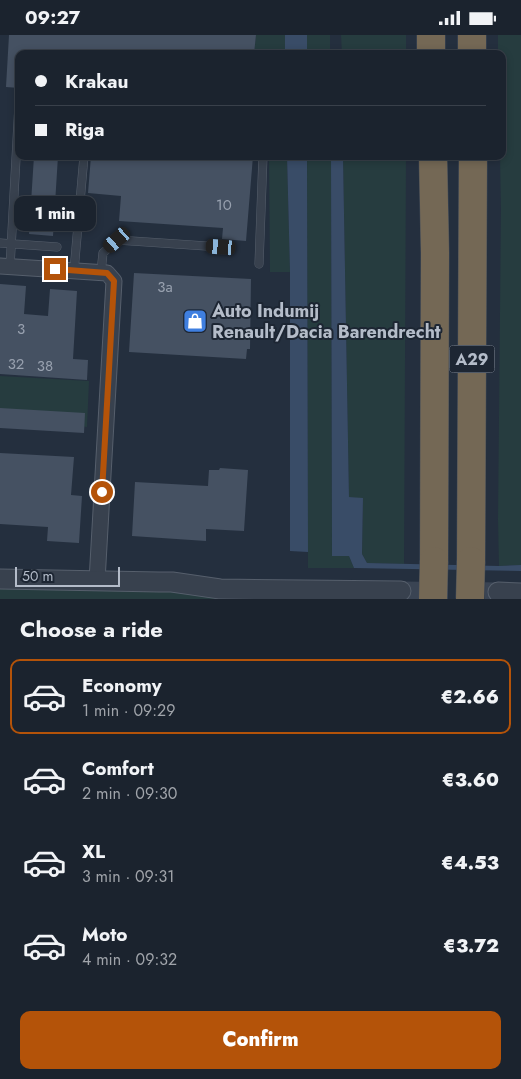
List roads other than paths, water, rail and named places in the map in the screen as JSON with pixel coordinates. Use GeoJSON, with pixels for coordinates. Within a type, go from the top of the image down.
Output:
{"type":"FeatureCollection","features":[{"type":"Feature","properties":{"kind":"highway"},"geometry":{"type":"LineString","coordinates":[[431,35],[431,50]]}},
{"type":"Feature","properties":{"kind":"highway"},"geometry":{"type":"LineString","coordinates":[[472,35],[472,50]]}},
{"type":"Feature","properties":{"kind":"highway","name":"A29"},"geometry":{"type":"LineString","coordinates":[[433,160],[435,253],[433,599]]}},
{"type":"Feature","properties":{"kind":"highway","name":"A29"},"geometry":{"type":"LineString","coordinates":[[470,599],[472,160]]}},
{"type":"Feature","properties":{"kind":"street"},"geometry":{"type":"LineString","coordinates":[[5,266],[104,272],[114,281],[97,581]]}},
{"type":"Feature","properties":{"kind":"street"},"geometry":{"type":"LineString","coordinates":[[0,579],[172,582],[220,589],[401,591]]}},
{"type":"Feature","properties":{"kind":"street"},"geometry":{"type":"LineString","coordinates":[[498,592],[521,593]]}},
{"type":"Feature","properties":{"kind":"lane"},"geometry":{"type":"LineString","coordinates":[[5,266],[11,244],[16,160]]}},
{"type":"Feature","properties":{"kind":"lane"},"geometry":{"type":"LineString","coordinates":[[74,271],[84,160]]}},
{"type":"Feature","properties":{"kind":"lane"},"geometry":{"type":"LineString","coordinates":[[259,264],[263,160]]}},
{"type":"Feature","properties":{"kind":"lane"},"geometry":{"type":"LineString","coordinates":[[104,272],[103,253],[117,240],[221,247]]}},
{"type":"Feature","properties":{"kind":"lane"},"geometry":{"type":"LineString","coordinates":[[0,243],[57,247]]}},
{"type":"Feature","properties":{"kind":"water"},"geometry":{"type":"Polygon","coordinates":[[[285,35],[307,35],[307,50],[285,50],[285,35]]]}},
{"type":"Feature","properties":{"kind":"water"},"geometry":{"type":"Polygon","coordinates":[[[287,160],[307,160],[308,552],[290,551],[290,272],[287,160]]]}},
{"type":"Feature","properties":{"kind":"water"},"geometry":{"type":"Polygon","coordinates":[[[331,160],[343,160],[349,497],[363,498],[362,554],[367,563],[521,565],[521,571],[354,568],[349,556],[332,556],[331,160]]]}},
{"type":"Feature","properties":{"kind":"tunnel"},"geometry":{"type":"LineString","coordinates":[[401,591],[498,592]]}},
{"type":"Feature","properties":{"kind":"place","name":"Auto Indumij Renault/Dacia Barendrecht"},"geometry":{"type":"Point","coordinates":[195,321]}}]}
